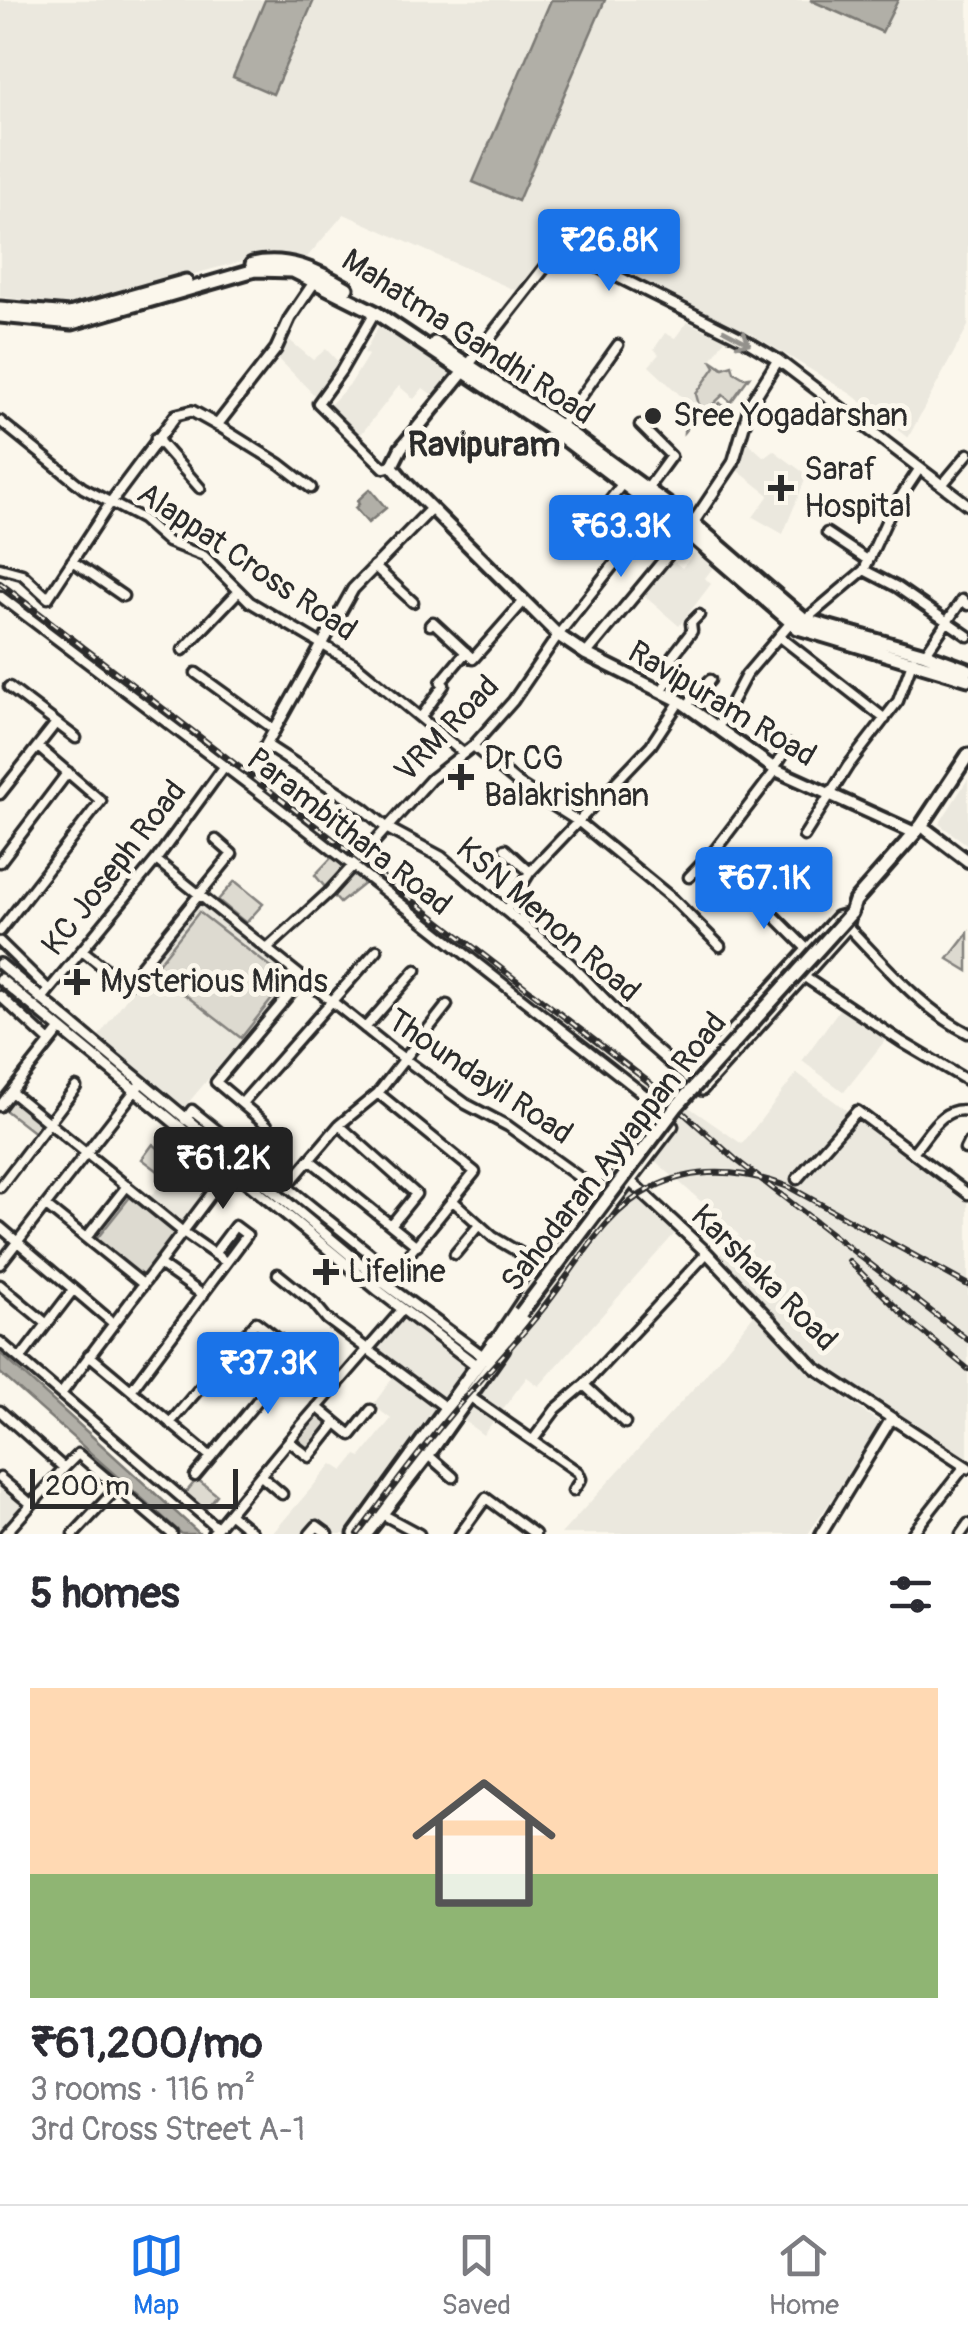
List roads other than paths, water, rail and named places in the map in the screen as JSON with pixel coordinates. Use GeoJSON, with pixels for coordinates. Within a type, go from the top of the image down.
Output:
{"type":"FeatureCollection","features":[{"type":"Feature","properties":{"kind":"main road","name":"Mahatma Gandhi Road"},"geometry":{"type":"LineString","coordinates":[[0,308],[69,314],[272,264],[296,264],[323,274],[467,368],[690,528]]}},
{"type":"Feature","properties":{"kind":"main road","name":"Mahatma Gandhi Road"},"geometry":{"type":"LineString","coordinates":[[0,316],[72,323],[272,264],[294,270],[375,312],[560,426],[646,489],[798,621],[798,628],[968,670]]}},
{"type":"Feature","properties":{"kind":"main road"},"geometry":{"type":"LineString","coordinates":[[392,466],[401,448],[467,368]]}},
{"type":"Feature","properties":{"kind":"main road","name":"Ravipuram Road"},"geometry":{"type":"LineString","coordinates":[[392,466],[558,635],[586,654],[683,703],[775,769],[921,832],[968,861]]}},
{"type":"Feature","properties":{"kind":"main road","name":"Mahatma Gandhi Road"},"geometry":{"type":"LineString","coordinates":[[919,657],[968,679]]}},
{"type":"Feature","properties":{"kind":"main road","name":"Sahodaran Ayyappan Road"},"geometry":{"type":"LineString","coordinates":[[921,832],[968,755]]}},
{"type":"Feature","properties":{"kind":"main road","name":"Sahodaran Ayyappan Road"},"geometry":{"type":"LineString","coordinates":[[366,1534],[427,1448],[446,1408],[482,1366],[677,1106],[850,913],[861,906],[968,768]]}},
{"type":"Feature","properties":{"kind":"main road","name":"Sahodaran Ayyappan Road"},"geometry":{"type":"LineString","coordinates":[[355,1534],[468,1396],[482,1366]]}},
{"type":"Feature","properties":{"kind":"street"},"geometry":{"type":"LineString","coordinates":[[467,368],[552,258],[558,251],[566,251],[778,360],[968,504]]}},
{"type":"Feature","properties":{"kind":"street"},"geometry":{"type":"LineString","coordinates":[[218,425],[276,349],[290,318],[315,281]]}},
{"type":"Feature","properties":{"kind":"street"},"geometry":{"type":"LineString","coordinates":[[375,312],[318,403],[384,468],[392,466]]}},
{"type":"Feature","properties":{"kind":"street"},"geometry":{"type":"LineString","coordinates":[[560,426],[618,346]]}},
{"type":"Feature","properties":{"kind":"street"},"geometry":{"type":"LineString","coordinates":[[586,654],[690,528],[733,463],[750,405],[778,360]]}},
{"type":"Feature","properties":{"kind":"street"},"geometry":{"type":"LineString","coordinates":[[0,568],[22,574],[48,598],[156,438],[184,411],[192,411],[218,425],[311,488]]}},
{"type":"Feature","properties":{"kind":"street","name":"Alappat Cross Road"},"geometry":{"type":"LineString","coordinates":[[0,421],[60,471],[142,519],[168,542],[204,556],[250,602],[355,664],[462,752]]}},
{"type":"Feature","properties":{"kind":"street"},"geometry":{"type":"LineString","coordinates":[[640,425],[670,456],[646,489]]}},
{"type":"Feature","properties":{"kind":"street"},"geometry":{"type":"LineString","coordinates":[[156,438],[200,488]]}},
{"type":"Feature","properties":{"kind":"street"},"geometry":{"type":"LineString","coordinates":[[942,485],[968,454]]}},
{"type":"Feature","properties":{"kind":"street"},"geometry":{"type":"LineString","coordinates":[[719,726],[746,675],[779,636],[864,570],[890,513],[920,468]]}},
{"type":"Feature","properties":{"kind":"street","name":"VRM Road"},"geometry":{"type":"LineString","coordinates":[[267,949],[329,892],[431,779],[473,746],[513,702],[558,635],[630,544],[598,516],[624,483]]}},
{"type":"Feature","properties":{"kind":"street"},"geometry":{"type":"LineString","coordinates":[[196,672],[275,730],[353,590],[431,508]]}},
{"type":"Feature","properties":{"kind":"street"},"geometry":{"type":"LineString","coordinates":[[827,533],[866,559]]}},
{"type":"Feature","properties":{"kind":"street"},"geometry":{"type":"LineString","coordinates":[[72,561],[122,596]]}},
{"type":"Feature","properties":{"kind":"street"},"geometry":{"type":"LineString","coordinates":[[374,566],[413,602]]}},
{"type":"Feature","properties":{"kind":"street"},"geometry":{"type":"LineString","coordinates":[[864,570],[897,587],[968,636]]}},
{"type":"Feature","properties":{"kind":"street"},"geometry":{"type":"LineString","coordinates":[[183,650],[238,591]]}},
{"type":"Feature","properties":{"kind":"street","name":"Parambithara Road"},"geometry":{"type":"LineString","coordinates":[[0,596],[224,767],[662,1115]]}},
{"type":"Feature","properties":{"kind":"street"},"geometry":{"type":"LineString","coordinates":[[804,836],[898,701],[919,657],[945,620],[962,600],[968,605]]}},
{"type":"Feature","properties":{"kind":"street"},"geometry":{"type":"LineString","coordinates":[[432,623],[473,658],[524,602]]}},
{"type":"Feature","properties":{"kind":"street"},"geometry":{"type":"LineString","coordinates":[[660,692],[670,678],[668,662],[692,631],[690,623],[699,615]]}},
{"type":"Feature","properties":{"kind":"street"},"geometry":{"type":"LineString","coordinates":[[779,636],[886,719]]}},
{"type":"Feature","properties":{"kind":"street"},"geometry":{"type":"LineString","coordinates":[[421,717],[444,686],[441,682],[466,652]]}},
{"type":"Feature","properties":{"kind":"street"},"geometry":{"type":"LineString","coordinates":[[506,911],[530,872],[651,745],[683,703],[710,680]]}},
{"type":"Feature","properties":{"kind":"street"},"geometry":{"type":"LineString","coordinates":[[8,686],[76,738]]}},
{"type":"Feature","properties":{"kind":"street"},"geometry":{"type":"LineString","coordinates":[[0,794],[56,723]]}},
{"type":"Feature","properties":{"kind":"street","name":"KSN Menon Road"},"geometry":{"type":"LineString","coordinates":[[275,730],[266,745],[387,828],[441,857],[568,962],[643,1040],[702,1090],[803,976]]}},
{"type":"Feature","properties":{"kind":"street"},"geometry":{"type":"LineString","coordinates":[[689,877],[715,850],[789,745]]}},
{"type":"Feature","properties":{"kind":"street"},"geometry":{"type":"LineString","coordinates":[[473,746],[519,784],[579,822],[673,899],[720,946]]}},
{"type":"Feature","properties":{"kind":"street"},"geometry":{"type":"LineString","coordinates":[[0,931],[101,800],[38,747]]}},
{"type":"Feature","properties":{"kind":"street","name":"KC Joseph Road"},"geometry":{"type":"LineString","coordinates":[[37,1004],[156,860],[224,767]]}},
{"type":"Feature","properties":{"kind":"street"},"geometry":{"type":"LineString","coordinates":[[0,862],[68,772]]}},
{"type":"Feature","properties":{"kind":"street"},"geometry":{"type":"LineString","coordinates":[[82,950],[126,985],[232,854],[216,840]]}},
{"type":"Feature","properties":{"kind":"street"},"geometry":{"type":"LineString","coordinates":[[505,849],[530,872]]}},
{"type":"Feature","properties":{"kind":"street","name":"Thoundayil Road"},"geometry":{"type":"LineString","coordinates":[[156,860],[404,1058],[601,1193]]}},
{"type":"Feature","properties":{"kind":"street"},"geometry":{"type":"LineString","coordinates":[[747,889],[806,949]]}},
{"type":"Feature","properties":{"kind":"street"},"geometry":{"type":"LineString","coordinates":[[689,1078],[837,917],[850,913],[848,927],[803,976],[968,1081]]}},
{"type":"Feature","properties":{"kind":"street"},"geometry":{"type":"LineString","coordinates":[[848,927],[948,1023],[968,1033]]}},
{"type":"Feature","properties":{"kind":"street"},"geometry":{"type":"LineString","coordinates":[[0,942],[49,990]]}},
{"type":"Feature","properties":{"kind":"street"},"geometry":{"type":"LineString","coordinates":[[242,1103],[377,950]]}},
{"type":"Feature","properties":{"kind":"street"},"geometry":{"type":"LineString","coordinates":[[0,964],[37,1004]]}},
{"type":"Feature","properties":{"kind":"street"},"geometry":{"type":"LineString","coordinates":[[365,1028],[416,970]]}},
{"type":"Feature","properties":{"kind":"street"},"geometry":{"type":"LineString","coordinates":[[61,1394],[267,1125],[216,1082],[303,978]]}},
{"type":"Feature","properties":{"kind":"street"},"geometry":{"type":"LineString","coordinates":[[0,979],[37,1004],[233,1165],[394,1274]]}},
{"type":"Feature","properties":{"kind":"street"},"geometry":{"type":"LineString","coordinates":[[0,996],[50,1042]]}},
{"type":"Feature","properties":{"kind":"street"},"geometry":{"type":"LineString","coordinates":[[280,1195],[339,1126],[378,1092],[447,1005]]}},
{"type":"Feature","properties":{"kind":"street"},"geometry":{"type":"LineString","coordinates":[[0,1106],[64,1026]]}},
{"type":"Feature","properties":{"kind":"street"},"geometry":{"type":"LineString","coordinates":[[0,1187],[76,1087]]}},
{"type":"Feature","properties":{"kind":"street"},"geometry":{"type":"LineString","coordinates":[[138,1087],[185,1120],[233,1165]]}},
{"type":"Feature","properties":{"kind":"street"},"geometry":{"type":"LineString","coordinates":[[0,1264],[138,1087]]}},
{"type":"Feature","properties":{"kind":"street"},"geometry":{"type":"LineString","coordinates":[[378,1092],[475,1172],[382,1288]]}},
{"type":"Feature","properties":{"kind":"street"},"geometry":{"type":"LineString","coordinates":[[6,1094],[49,1122],[183,1232],[226,1262]]}},
{"type":"Feature","properties":{"kind":"street"},"geometry":{"type":"LineString","coordinates":[[185,1120],[192,1110],[244,1152],[280,1195],[382,1288],[482,1366]]}},
{"type":"Feature","properties":{"kind":"street"},"geometry":{"type":"LineString","coordinates":[[797,1179],[857,1111],[968,1194]]}},
{"type":"Feature","properties":{"kind":"street"},"geometry":{"type":"LineString","coordinates":[[914,1152],[946,1112],[968,1111]]}},
{"type":"Feature","properties":{"kind":"street"},"geometry":{"type":"LineString","coordinates":[[662,1115],[673,1126],[500,1342],[544,1267],[662,1115]]}},
{"type":"Feature","properties":{"kind":"street"},"geometry":{"type":"LineString","coordinates":[[339,1126],[416,1194],[390,1225]]}},
{"type":"Feature","properties":{"kind":"street"},"geometry":{"type":"LineString","coordinates":[[310,1160],[417,1246]]}},
{"type":"Feature","properties":{"kind":"street","name":"Karshaka Road"},"geometry":{"type":"LineString","coordinates":[[631,1182],[707,1253],[815,1368],[966,1467]]}},
{"type":"Feature","properties":{"kind":"street"},"geometry":{"type":"LineString","coordinates":[[86,1238],[126,1186]]}},
{"type":"Feature","properties":{"kind":"street"},"geometry":{"type":"LineString","coordinates":[[452,1200],[493,1238],[544,1267]]}},
{"type":"Feature","properties":{"kind":"street"},"geometry":{"type":"LineString","coordinates":[[46,1206],[143,1284]]}},
{"type":"Feature","properties":{"kind":"street"},"geometry":{"type":"LineString","coordinates":[[454,1254],[478,1225]]}},
{"type":"Feature","properties":{"kind":"street"},"geometry":{"type":"LineString","coordinates":[[132,1389],[247,1235],[235,1226],[214,1254]]}},
{"type":"Feature","properties":{"kind":"street"},"geometry":{"type":"LineString","coordinates":[[0,1227],[113,1323]]}},
{"type":"Feature","properties":{"kind":"street"},"geometry":{"type":"LineString","coordinates":[[534,1440],[556,1409],[584,1386],[707,1253]]}},
{"type":"Feature","properties":{"kind":"street"},"geometry":{"type":"LineString","coordinates":[[159,1264],[203,1295]]}},
{"type":"Feature","properties":{"kind":"street"},"geometry":{"type":"LineString","coordinates":[[278,1274],[366,1349],[446,1408]]}},
{"type":"Feature","properties":{"kind":"street"},"geometry":{"type":"LineString","coordinates":[[0,1285],[47,1324]]}},
{"type":"Feature","properties":{"kind":"street"},"geometry":{"type":"LineString","coordinates":[[20,1359],[73,1290]]}},
{"type":"Feature","properties":{"kind":"street"},"geometry":{"type":"LineString","coordinates":[[0,1342],[215,1531],[406,1306]]}},
{"type":"Feature","properties":{"kind":"street"},"geometry":{"type":"LineString","coordinates":[[170,1423],[256,1322],[338,1386]]}},
{"type":"Feature","properties":{"kind":"street"},"geometry":{"type":"LineString","coordinates":[[195,1476],[297,1353]]}},
{"type":"Feature","properties":{"kind":"street"},"geometry":{"type":"LineString","coordinates":[[90,1355],[211,1457]]}},
{"type":"Feature","properties":{"kind":"street"},"geometry":{"type":"LineString","coordinates":[[584,1386],[626,1423]]}},
{"type":"Feature","properties":{"kind":"street"},"geometry":{"type":"LineString","coordinates":[[468,1396],[578,1472],[581,1480],[572,1491]]}},
{"type":"Feature","properties":{"kind":"street"},"geometry":{"type":"LineString","coordinates":[[317,1407],[351,1435],[372,1410]]}},
{"type":"Feature","properties":{"kind":"street"},"geometry":{"type":"LineString","coordinates":[[0,1411],[64,1468]]}},
{"type":"Feature","properties":{"kind":"street"},"geometry":{"type":"LineString","coordinates":[[821,1534],[891,1419]]}},
{"type":"Feature","properties":{"kind":"street"},"geometry":{"type":"LineString","coordinates":[[289,1442],[309,1457],[336,1423]]}},
{"type":"Feature","properties":{"kind":"street"},"geometry":{"type":"LineString","coordinates":[[427,1448],[452,1477]]}},
{"type":"Feature","properties":{"kind":"street"},"geometry":{"type":"LineString","coordinates":[[6,1534],[78,1454],[172,1534]]}},
{"type":"Feature","properties":{"kind":"street"},"geometry":{"type":"LineString","coordinates":[[912,1534],[966,1467]]}},
{"type":"Feature","properties":{"kind":"street"},"geometry":{"type":"LineString","coordinates":[[261,1476],[282,1494]]}},
{"type":"Feature","properties":{"kind":"street"},"geometry":{"type":"LineString","coordinates":[[0,1478],[30,1504]]}},
{"type":"Feature","properties":{"kind":"street"},"geometry":{"type":"LineString","coordinates":[[74,1534],[118,1487]]}},
{"type":"Feature","properties":{"kind":"street"},"geometry":{"type":"LineString","coordinates":[[460,1534],[486,1498],[536,1534]]}},
{"type":"Feature","properties":{"kind":"street"},"geometry":{"type":"LineString","coordinates":[[230,1514],[252,1532]]}},
{"type":"Feature","properties":{"kind":"street"},"geometry":{"type":"LineString","coordinates":[[382,1514],[419,1534]]}},
{"type":"Feature","properties":{"kind":"street"},"geometry":{"type":"LineString","coordinates":[[961,1534],[968,1524]]}},
{"type":"Feature","properties":{"kind":"street"},"geometry":{"type":"LineString","coordinates":[[152,1534],[161,1525]]}},
{"type":"Feature","properties":{"kind":"street"},"geometry":{"type":"LineString","coordinates":[[310,1534],[317,1526],[328,1534]]}},
{"type":"Feature","properties":{"kind":"railway"},"geometry":{"type":"LineString","coordinates":[[0,583],[650,1083],[735,1159],[968,1340]]}},
{"type":"Feature","properties":{"kind":"railway"},"geometry":{"type":"LineString","coordinates":[[358,1534],[439,1429],[546,1305],[606,1225],[635,1198],[669,1181],[721,1173],[774,1182],[968,1285]]}},
{"type":"Feature","properties":{"kind":"railway"},"geometry":{"type":"LineString","coordinates":[[849,1261],[912,1323],[968,1369]]}},
{"type":"Feature","properties":{"kind":"place","name":"Sree Yogadarshan"},"geometry":{"type":"Point","coordinates":[653,416]}},
{"type":"Feature","properties":{"kind":"place","name":"Saraf Hospital"},"geometry":{"type":"Point","coordinates":[781,488]}},
{"type":"Feature","properties":{"kind":"place","name":"Dr CG Balakrishnan"},"geometry":{"type":"Point","coordinates":[461,777]}},
{"type":"Feature","properties":{"kind":"place","name":"Mysterious Minds"},"geometry":{"type":"Point","coordinates":[77,982]}},
{"type":"Feature","properties":{"kind":"place","name":"Lifeline"},"geometry":{"type":"Point","coordinates":[326,1272]}},
{"type":"Feature","properties":{"kind":"district","name":"Ravipuram"},"geometry":{"type":"Point","coordinates":[484,445]}}]}
